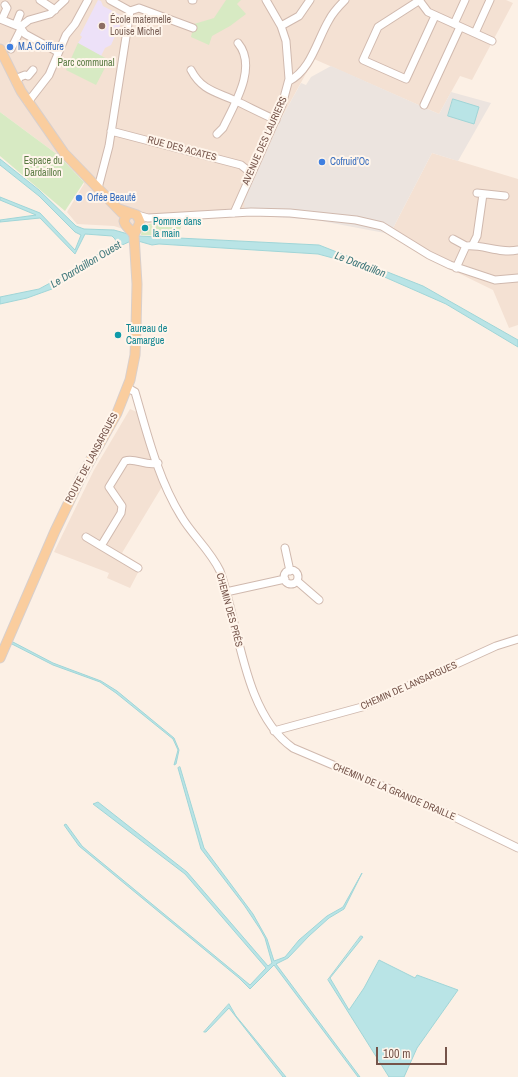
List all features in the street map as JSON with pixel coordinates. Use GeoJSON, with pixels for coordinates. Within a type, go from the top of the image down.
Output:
{"type":"FeatureCollection","features":[{"type":"Feature","properties":{"kind":"main road"},"geometry":{"type":"LineString","coordinates":[[0,50],[28,102],[64,153],[97,183],[119,209],[135,222]]}},
{"type":"Feature","properties":{"kind":"main road","name":"ROUTE DE LANSARGUES"},"geometry":{"type":"LineString","coordinates":[[0,658],[55,531],[81,477],[117,413],[128,388],[135,355],[137,284],[135,222]]}},
{"type":"Feature","properties":{"kind":"street"},"geometry":{"type":"LineString","coordinates":[[40,0],[55,10]]}},
{"type":"Feature","properties":{"kind":"street"},"geometry":{"type":"LineString","coordinates":[[19,27],[30,20],[48,16],[65,0]]}},
{"type":"Feature","properties":{"kind":"street"},"geometry":{"type":"LineString","coordinates":[[28,102],[49,75],[66,35],[73,28],[88,0]]}},
{"type":"Feature","properties":{"kind":"street"},"geometry":{"type":"LineString","coordinates":[[110,0],[130,11],[139,8],[193,28]]}},
{"type":"Feature","properties":{"kind":"street","name":"AVENUE DES LAURIERS"},"geometry":{"type":"LineString","coordinates":[[234,213],[276,120],[289,82],[288,53],[281,26],[266,0]]}},
{"type":"Feature","properties":{"kind":"street"},"geometry":{"type":"LineString","coordinates":[[281,26],[299,16],[310,0]]}},
{"type":"Feature","properties":{"kind":"street"},"geometry":{"type":"LineString","coordinates":[[289,82],[300,74],[330,19],[345,0]]}},
{"type":"Feature","properties":{"kind":"street"},"geometry":{"type":"LineString","coordinates":[[435,16],[406,79],[363,60],[378,27],[420,0],[426,10],[435,16],[492,41]]}},
{"type":"Feature","properties":{"kind":"street"},"geometry":{"type":"LineString","coordinates":[[424,105],[457,25],[465,0]]}},
{"type":"Feature","properties":{"kind":"street"},"geometry":{"type":"LineString","coordinates":[[475,33],[490,0]]}},
{"type":"Feature","properties":{"kind":"street"},"geometry":{"type":"LineString","coordinates":[[5,5],[7,8],[1,19],[19,27],[30,37],[58,52]]}},
{"type":"Feature","properties":{"kind":"street"},"geometry":{"type":"LineString","coordinates":[[97,183],[105,162],[111,131],[130,11]]}},
{"type":"Feature","properties":{"kind":"street"},"geometry":{"type":"LineString","coordinates":[[11,49],[19,27],[20,14]]}},
{"type":"Feature","properties":{"kind":"street"},"geometry":{"type":"LineString","coordinates":[[217,134],[223,128],[236,101],[245,73],[243,51],[238,43]]}},
{"type":"Feature","properties":{"kind":"street"},"geometry":{"type":"LineString","coordinates":[[16,82],[20,77],[25,75],[28,76],[33,70]]}},
{"type":"Feature","properties":{"kind":"street"},"geometry":{"type":"LineString","coordinates":[[191,70],[197,79],[212,91],[276,120]]}},
{"type":"Feature","properties":{"kind":"street"},"geometry":{"type":"LineString","coordinates":[[289,73],[300,74]]}},
{"type":"Feature","properties":{"kind":"street","name":"RUE DES ACATES"},"geometry":{"type":"LineString","coordinates":[[111,131],[243,166],[251,173]]}},
{"type":"Feature","properties":{"kind":"street"},"geometry":{"type":"LineString","coordinates":[[473,244],[477,236],[480,193],[505,196]]}},
{"type":"Feature","properties":{"kind":"street"},"geometry":{"type":"LineString","coordinates":[[135,222],[234,213],[290,213],[371,223],[382,226],[429,255],[456,268],[495,280],[518,278]]}},
{"type":"Feature","properties":{"kind":"street"},"geometry":{"type":"LineString","coordinates":[[453,239],[466,246],[473,244],[495,250],[518,249]]}},
{"type":"Feature","properties":{"kind":"street"},"geometry":{"type":"LineString","coordinates":[[456,268],[466,246]]}},
{"type":"Feature","properties":{"kind":"street","name":"CHEMIN DES PRÉS"},"geometry":{"type":"LineString","coordinates":[[128,388],[135,392],[158,463],[180,515],[215,561],[226,592],[251,685],[274,730]]}},
{"type":"Feature","properties":{"kind":"street"},"geometry":{"type":"LineString","coordinates":[[101,546],[122,510],[121,504],[109,487],[124,462],[129,460],[148,464],[158,463]]}},
{"type":"Feature","properties":{"kind":"street"},"geometry":{"type":"LineString","coordinates":[[86,537],[138,568]]}},
{"type":"Feature","properties":{"kind":"street"},"geometry":{"type":"LineString","coordinates":[[284,548],[290,571]]}},
{"type":"Feature","properties":{"kind":"street"},"geometry":{"type":"LineString","coordinates":[[285,579],[285,575],[290,571]]}},
{"type":"Feature","properties":{"kind":"street"},"geometry":{"type":"LineString","coordinates":[[290,571],[297,574],[296,581]]}},
{"type":"Feature","properties":{"kind":"street"},"geometry":{"type":"LineString","coordinates":[[226,592],[285,579]]}},
{"type":"Feature","properties":{"kind":"street"},"geometry":{"type":"LineString","coordinates":[[285,579],[289,583],[296,581]]}},
{"type":"Feature","properties":{"kind":"street"},"geometry":{"type":"LineString","coordinates":[[296,581],[319,600]]}},
{"type":"Feature","properties":{"kind":"street","name":"CHEMIN DE LANSARGUES"},"geometry":{"type":"LineString","coordinates":[[274,730],[362,707],[496,646],[518,639]]}},
{"type":"Feature","properties":{"kind":"street","name":"CHEMIN DE LA GRANDE DRAILLE"},"geometry":{"type":"LineString","coordinates":[[274,730],[278,736],[293,748],[446,813],[518,848]]}},
{"type":"Feature","properties":{"kind":"shaded area"},"geometry":{"type":"Polygon","coordinates":[[[0,0],[506,0],[513,3],[472,80],[460,76],[439,114],[314,59],[282,117],[245,215],[148,223],[138,234],[114,226],[77,224],[67,212],[84,184],[83,180],[58,155],[0,112],[0,0]]]}},
{"type":"Feature","properties":{"kind":"shaded area","name":"École maternelle Louise Michel"},"geometry":{"type":"Polygon","coordinates":[[[98,0],[101,1],[103,6],[124,17],[111,45],[105,48],[101,56],[78,43],[82,37],[80,35],[98,0]]]}},
{"type":"Feature","properties":{"kind":"shaded area"},"geometry":{"type":"Polygon","coordinates":[[[331,66],[439,114],[451,92],[491,103],[458,161],[432,153],[390,234],[316,220],[245,215],[244,201],[282,117],[301,83],[306,85],[311,77],[331,66]]]}},
{"type":"Feature","properties":{"kind":"shaded area"},"geometry":{"type":"Polygon","coordinates":[[[432,153],[518,179],[518,325],[509,328],[493,290],[446,267],[390,234],[432,153]]]}},
{"type":"Feature","properties":{"kind":"shaded area"},"geometry":{"type":"Polygon","coordinates":[[[130,409],[139,413],[163,485],[122,553],[142,565],[130,588],[107,578],[109,573],[54,552],[94,470],[130,409]]]}},
{"type":"Feature","properties":{"kind":"green space"},"geometry":{"type":"Polygon","coordinates":[[[226,0],[241,0],[237,4],[246,14],[230,26],[212,36],[209,45],[191,37],[194,24],[214,18],[226,0]]]}},
{"type":"Feature","properties":{"kind":"green space","name":"Parc communal"},"geometry":{"type":"Polygon","coordinates":[[[78,43],[109,60],[96,85],[66,70],[78,43]]]}},
{"type":"Feature","properties":{"kind":"green space","name":"Espace du Dardaillon"},"geometry":{"type":"Polygon","coordinates":[[[0,112],[58,155],[84,182],[65,211],[0,156],[0,112]]]}},
{"type":"Feature","properties":{"kind":"green space"},"geometry":{"type":"Polygon","coordinates":[[[183,221],[178,236],[141,235],[142,228],[149,224],[183,221]]]}},
{"type":"Feature","properties":{"kind":"water"},"geometry":{"type":"Polygon","coordinates":[[[453,99],[479,107],[474,124],[448,116],[453,99]]]}},
{"type":"Feature","properties":{"kind":"water","name":"Le Dardaillon Ouest"},"geometry":{"type":"Polygon","coordinates":[[[0,159],[39,190],[76,226],[84,229],[114,230],[128,234],[131,241],[120,246],[52,289],[27,298],[0,304],[0,297],[39,289],[78,268],[116,242],[112,236],[85,234],[75,254],[40,218],[0,222],[0,220],[36,215],[0,200],[0,197],[40,213],[75,250],[81,235],[75,232],[39,196],[0,165],[0,159]]]}},
{"type":"Feature","properties":{"kind":"water","name":"Le Dardaillon"},"geometry":{"type":"Polygon","coordinates":[[[138,236],[319,245],[423,286],[518,340],[518,347],[446,304],[355,264],[318,254],[159,244],[152,245],[138,241],[138,236]]]}},
{"type":"Feature","properties":{"kind":"water"},"geometry":{"type":"Polygon","coordinates":[[[11,641],[53,663],[101,681],[117,691],[174,738],[179,750],[176,764],[174,765],[178,750],[173,739],[116,693],[100,682],[53,665],[10,643],[11,641]]]}},
{"type":"Feature","properties":{"kind":"water"},"geometry":{"type":"Polygon","coordinates":[[[180,767],[204,848],[253,914],[267,939],[274,961],[285,957],[299,940],[327,916],[343,907],[362,873],[344,909],[329,918],[288,958],[276,964],[360,1077],[358,1077],[274,965],[250,989],[239,978],[79,846],[64,825],[66,824],[82,846],[250,985],[266,968],[185,874],[93,804],[98,802],[187,872],[268,966],[272,963],[265,938],[260,929],[244,905],[201,849],[178,768],[180,767]]]}},
{"type":"Feature","properties":{"kind":"water"},"geometry":{"type":"Polygon","coordinates":[[[361,936],[363,937],[330,978],[349,1010],[364,988],[379,960],[415,978],[417,975],[458,990],[417,1048],[404,1077],[389,1077],[328,980],[361,936]]]}},
{"type":"Feature","properties":{"kind":"water"},"geometry":{"type":"Polygon","coordinates":[[[229,1004],[236,1016],[286,1077],[283,1077],[229,1008],[206,1032],[204,1032],[229,1004]]]}},
{"type":"Feature","properties":{"kind":"place","name":"École maternelle Louise Michel"},"geometry":{"type":"Point","coordinates":[102,26]}},
{"type":"Feature","properties":{"kind":"place","name":"M.A Coiffure"},"geometry":{"type":"Point","coordinates":[10,47]}},
{"type":"Feature","properties":{"kind":"place","name":"Cofruid’Oc"},"geometry":{"type":"Point","coordinates":[322,162]}},
{"type":"Feature","properties":{"kind":"place","name":"Orfée Beauté"},"geometry":{"type":"Point","coordinates":[79,198]}},
{"type":"Feature","properties":{"kind":"place","name":"Pomme dans la main"},"geometry":{"type":"Point","coordinates":[145,228]}},
{"type":"Feature","properties":{"kind":"place","name":"Taureau de Camargue"},"geometry":{"type":"Point","coordinates":[118,335]}}]}
